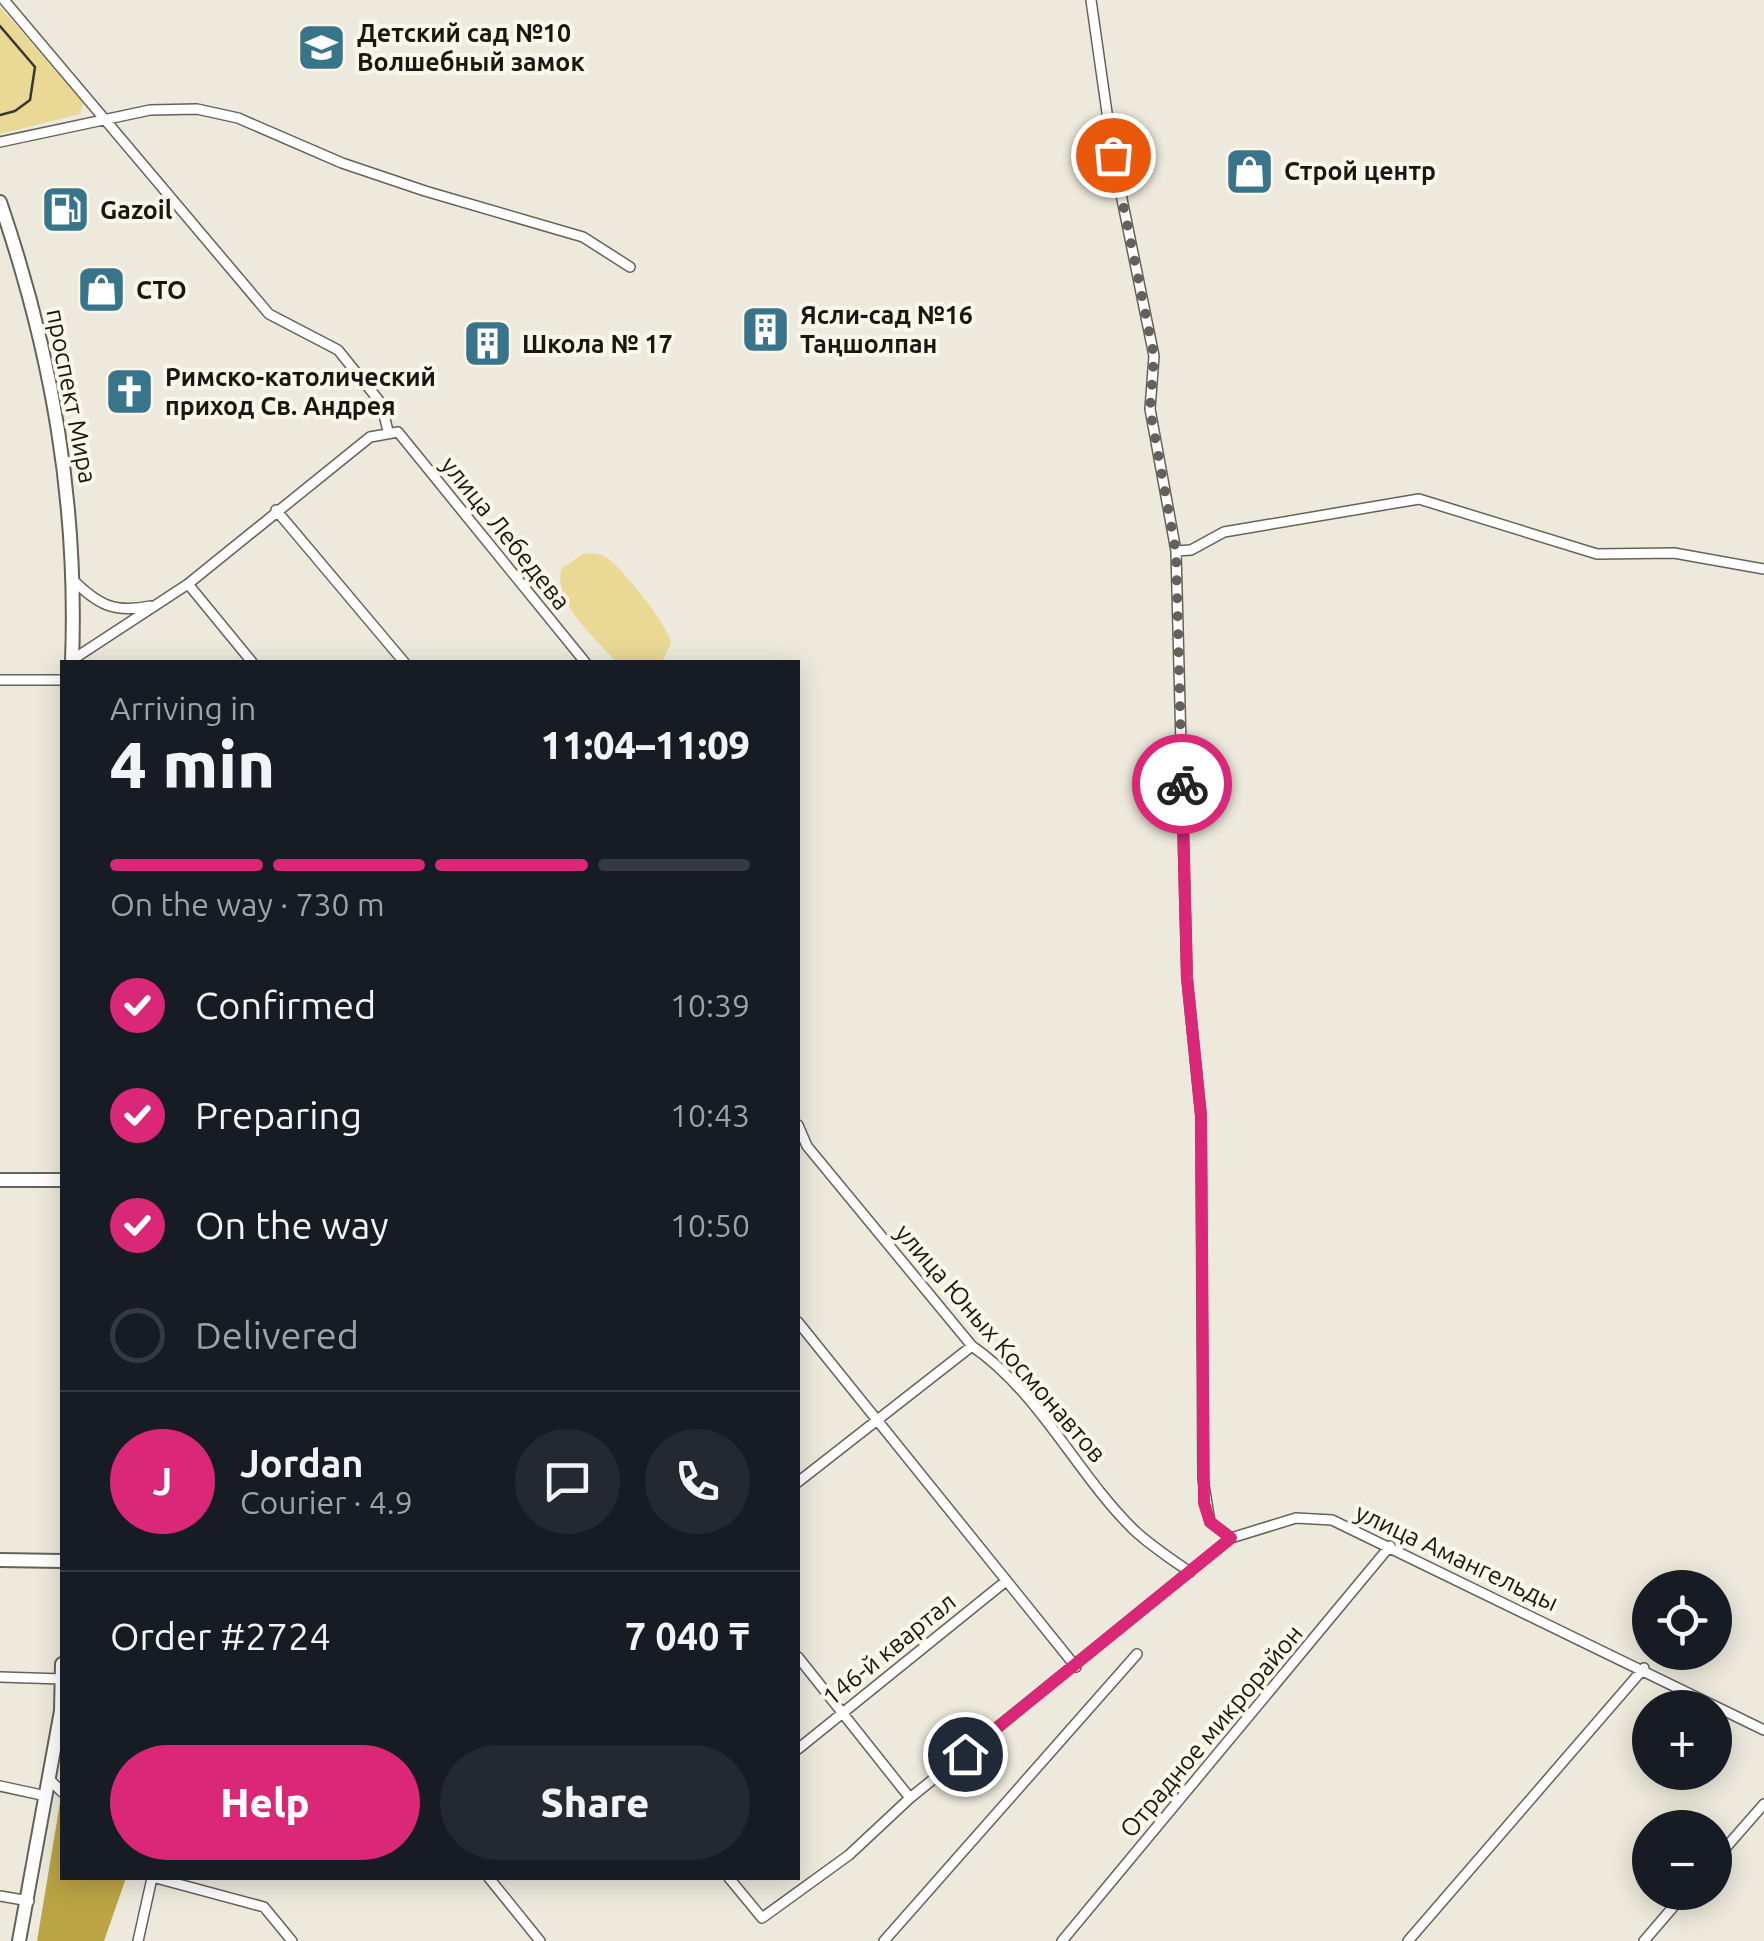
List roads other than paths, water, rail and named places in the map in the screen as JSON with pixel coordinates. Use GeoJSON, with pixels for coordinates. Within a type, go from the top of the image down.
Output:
{"type":"FeatureCollection","features":[{"type":"Feature","properties":{"kind":"main road","name":"проспект Мира"},"geometry":{"type":"LineString","coordinates":[[0,202],[22,266],[62,442],[70,496],[72,660]]}},
{"type":"Feature","properties":{"kind":"main road"},"geometry":{"type":"LineString","coordinates":[[0,1180],[60,1180]]}},
{"type":"Feature","properties":{"kind":"main road"},"geometry":{"type":"LineString","coordinates":[[0,1560],[60,1561]]}},
{"type":"Feature","properties":{"kind":"main road"},"geometry":{"type":"LineString","coordinates":[[19,1941],[60,1721]]}},
{"type":"Feature","properties":{"kind":"street"},"geometry":{"type":"LineString","coordinates":[[4,0],[269,314],[338,350],[381,403],[388,431],[370,437],[188,584],[73,660]]}},
{"type":"Feature","properties":{"kind":"street"},"geometry":{"type":"LineString","coordinates":[[731,1880],[762,1918],[850,1855],[910,1798],[1076,1668],[1231,1538],[1210,1522],[1204,1503],[1201,1116],[1186,963],[1176,552],[1150,410],[1154,356],[1113,155],[1091,0]]}},
{"type":"Feature","properties":{"kind":"street"},"geometry":{"type":"LineString","coordinates":[[0,142],[150,110],[198,109],[238,118],[359,168],[583,237],[630,267]]}},
{"type":"Feature","properties":{"kind":"street","name":"улица Лебедева"},"geometry":{"type":"LineString","coordinates":[[388,431],[398,432],[584,660]]}},
{"type":"Feature","properties":{"kind":"street"},"geometry":{"type":"LineString","coordinates":[[1176,552],[1191,550],[1224,532],[1419,500],[1597,554],[1674,553],[1764,569]]}},
{"type":"Feature","properties":{"kind":"street"},"geometry":{"type":"LineString","coordinates":[[276,510],[402,660]]}},
{"type":"Feature","properties":{"kind":"street"},"geometry":{"type":"LineString","coordinates":[[72,580],[91,598],[121,612],[152,606]]}},
{"type":"Feature","properties":{"kind":"street"},"geometry":{"type":"LineString","coordinates":[[188,584],[250,660]]}},
{"type":"Feature","properties":{"kind":"street"},"geometry":{"type":"LineString","coordinates":[[0,680],[60,680]]}},
{"type":"Feature","properties":{"kind":"street","name":"улица Юных Космонавтов"},"geometry":{"type":"LineString","coordinates":[[800,1130],[807,1146],[972,1346],[1000,1366],[1035,1404],[1133,1529],[1190,1572]]}},
{"type":"Feature","properties":{"kind":"street"},"geometry":{"type":"LineString","coordinates":[[800,1152],[807,1146]]}},
{"type":"Feature","properties":{"kind":"street"},"geometry":{"type":"LineString","coordinates":[[800,1324],[1076,1668]]}},
{"type":"Feature","properties":{"kind":"street"},"geometry":{"type":"LineString","coordinates":[[800,1480],[972,1346]]}},
{"type":"Feature","properties":{"kind":"street","name":"улица Амангельды"},"geometry":{"type":"LineString","coordinates":[[1231,1538],[1313,1517],[1332,1520],[1632,1662]]}},
{"type":"Feature","properties":{"kind":"street","name":"Отрадное микрорайон"},"geometry":{"type":"LineString","coordinates":[[1062,1941],[1390,1546]]}},
{"type":"Feature","properties":{"kind":"street","name":"146-й квартал"},"geometry":{"type":"LineString","coordinates":[[800,1747],[1006,1582]]}},
{"type":"Feature","properties":{"kind":"street"},"geometry":{"type":"LineString","coordinates":[[884,1941],[1136,1654]]}},
{"type":"Feature","properties":{"kind":"street"},"geometry":{"type":"LineString","coordinates":[[800,1660],[910,1798]]}},
{"type":"Feature","properties":{"kind":"street"},"geometry":{"type":"LineString","coordinates":[[1408,1941],[1642,1670]]}},
{"type":"Feature","properties":{"kind":"street","name":"улица Амангельды"},"geometry":{"type":"LineString","coordinates":[[1648,1670],[1764,1730]]}},
{"type":"Feature","properties":{"kind":"street"},"geometry":{"type":"LineString","coordinates":[[0,1677],[60,1679]]}},
{"type":"Feature","properties":{"kind":"street"},"geometry":{"type":"LineString","coordinates":[[48,1778],[60,1790]]}},
{"type":"Feature","properties":{"kind":"street"},"geometry":{"type":"LineString","coordinates":[[0,1786],[46,1796]]}},
{"type":"Feature","properties":{"kind":"street"},"geometry":{"type":"LineString","coordinates":[[1732,1841],[1764,1804]]}},
{"type":"Feature","properties":{"kind":"street"},"geometry":{"type":"LineString","coordinates":[[138,1941],[153,1880]]}},
{"type":"Feature","properties":{"kind":"street"},"geometry":{"type":"LineString","coordinates":[[162,1880],[264,1907],[292,1941]]}},
{"type":"Feature","properties":{"kind":"street"},"geometry":{"type":"LineString","coordinates":[[491,1880],[540,1941]]}},
{"type":"Feature","properties":{"kind":"street"},"geometry":{"type":"LineString","coordinates":[[0,1896],[29,1901]]}},
{"type":"Feature","properties":{"kind":"street"},"geometry":{"type":"LineString","coordinates":[[1644,1941],[1671,1910]]}},
{"type":"Feature","properties":{"kind":"tram line"},"geometry":{"type":"LineString","coordinates":[[0,26],[35,67],[30,100],[15,111],[0,115]]}},
{"type":"Feature","properties":{"kind":"place","name":"Детский сад №10 Волшебный замок"},"geometry":{"type":"Point","coordinates":[322,47]}},
{"type":"Feature","properties":{"kind":"place","name":"Строй центр"},"geometry":{"type":"Point","coordinates":[1249,171]}},
{"type":"Feature","properties":{"kind":"place","name":"Gazoil"},"geometry":{"type":"Point","coordinates":[65,210]}},
{"type":"Feature","properties":{"kind":"place","name":"СТО"},"geometry":{"type":"Point","coordinates":[101,290]}},
{"type":"Feature","properties":{"kind":"place","name":"Ясли-сад №16 Таңшолпан"},"geometry":{"type":"Point","coordinates":[765,329]}},
{"type":"Feature","properties":{"kind":"place","name":"Школа № 17"},"geometry":{"type":"Point","coordinates":[487,344]}},
{"type":"Feature","properties":{"kind":"place","name":"Римско-католический приход Св. Андрея"},"geometry":{"type":"Point","coordinates":[130,391]}}]}
